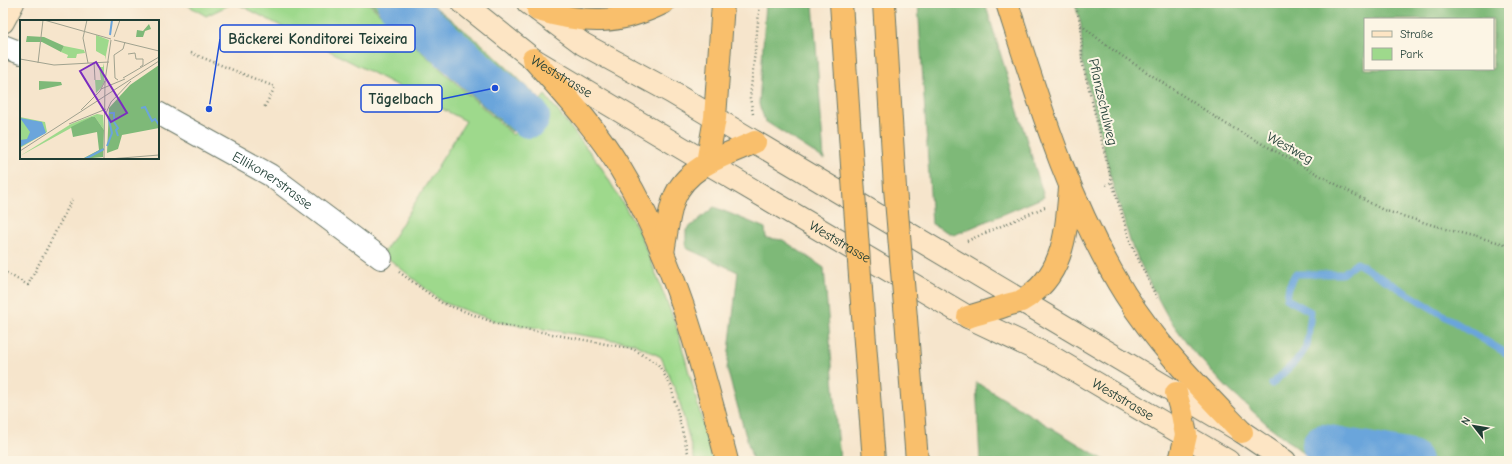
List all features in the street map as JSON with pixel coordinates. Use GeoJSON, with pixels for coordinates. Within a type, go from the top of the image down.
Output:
{"type":"FeatureCollection","features":[{"type":"Feature","properties":{"kind":"highway"},"geometry":{"type":"LineString","coordinates":[[533,7],[574,19],[594,21],[610,20],[638,14],[663,3]]}},
{"type":"Feature","properties":{"kind":"highway"},"geometry":{"type":"LineString","coordinates":[[707,163],[715,118],[723,3]]}},
{"type":"Feature","properties":{"kind":"highway"},"geometry":{"type":"LineString","coordinates":[[841,3],[874,461]]}},
{"type":"Feature","properties":{"kind":"highway"},"geometry":{"type":"LineString","coordinates":[[884,3],[896,188],[917,461]]}},
{"type":"Feature","properties":{"kind":"highway"},"geometry":{"type":"LineString","coordinates":[[1007,3],[1044,115],[1070,187],[1108,266],[1140,315],[1176,361],[1242,432]]}},
{"type":"Feature","properties":{"kind":"highway"},"geometry":{"type":"LineString","coordinates":[[533,59],[586,119],[602,140],[634,192],[662,253],[691,331],[727,461]]}},
{"type":"Feature","properties":{"kind":"highway"},"geometry":{"type":"LineString","coordinates":[[662,253],[675,197],[689,176],[707,163],[756,142]]}},
{"type":"Feature","properties":{"kind":"highway"},"geometry":{"type":"LineString","coordinates":[[968,317],[1021,301],[1043,284],[1052,272],[1059,258],[1063,245],[1070,187]]}},
{"type":"Feature","properties":{"kind":"highway"},"geometry":{"type":"LineString","coordinates":[[1176,393],[1186,435],[1180,461]]}},
{"type":"Feature","properties":{"kind":"main road"},"geometry":{"type":"LineString","coordinates":[[3,22],[13,3]]}},
{"type":"Feature","properties":{"kind":"main road","name":"Weststrasse"},"geometry":{"type":"LineString","coordinates":[[463,3],[533,59],[968,317],[1052,357],[1228,461]]}},
{"type":"Feature","properties":{"kind":"main road"},"geometry":{"type":"LineString","coordinates":[[533,7],[583,44],[671,92],[756,142],[1242,432],[1285,461]]}},
{"type":"Feature","properties":{"kind":"street","name":"Ellikonerstrasse"},"geometry":{"type":"LineString","coordinates":[[159,114],[270,176],[381,258]]}},
{"type":"Feature","properties":{"kind":"path","name":"Pflanzschulweg"},"geometry":{"type":"LineString","coordinates":[[1077,3],[1076,7],[1081,25],[1082,61],[1112,182],[1131,244],[1158,299]]}},
{"type":"Feature","properties":{"kind":"path","name":"Westweg"},"geometry":{"type":"LineString","coordinates":[[1081,25],[1110,48],[1226,124],[1383,210],[1449,230],[1509,245]]}},
{"type":"Feature","properties":{"kind":"path"},"geometry":{"type":"LineString","coordinates":[[191,53],[276,87],[264,108]]}},
{"type":"Feature","properties":{"kind":"path"},"geometry":{"type":"LineString","coordinates":[[1106,185],[1112,182]]}},
{"type":"Feature","properties":{"kind":"path"},"geometry":{"type":"LineString","coordinates":[[3,271],[28,285],[72,200]]}},
{"type":"Feature","properties":{"kind":"path"},"geometry":{"type":"LineString","coordinates":[[381,258],[442,303],[498,324],[632,349],[658,364],[672,386],[690,461]]}},
{"type":"Feature","properties":{"kind":"green space"},"geometry":{"type":"Polygon","coordinates":[[[184,3],[233,3],[206,16],[184,3]]]}},
{"type":"Feature","properties":{"kind":"green space"},"geometry":{"type":"Polygon","coordinates":[[[236,3],[368,3],[513,135],[545,95],[600,165],[638,229],[676,325],[713,461],[695,461],[678,396],[661,357],[633,343],[498,322],[442,302],[383,254],[466,121],[236,3]]]}},
{"type":"Feature","properties":{"kind":"green space"},"geometry":{"type":"Polygon","coordinates":[[[370,3],[430,3],[484,46],[540,99],[512,132],[370,3]]]}},
{"type":"Feature","properties":{"kind":"green space"},"geometry":{"type":"Polygon","coordinates":[[[766,3],[813,3],[824,159],[765,121],[759,104],[766,3]]]}},
{"type":"Feature","properties":{"kind":"green space"},"geometry":{"type":"Polygon","coordinates":[[[918,3],[985,3],[1044,197],[954,235],[932,224],[918,3]]]}},
{"type":"Feature","properties":{"kind":"green space"},"geometry":{"type":"Polygon","coordinates":[[[1077,3],[1509,3],[1509,461],[1314,461],[1269,426],[1227,388],[1193,351],[1168,317],[1131,244],[1112,182],[1082,61],[1081,25],[1076,7],[1077,3]]]}},
{"type":"Feature","properties":{"kind":"green space"},"geometry":{"type":"Polygon","coordinates":[[[714,207],[765,228],[766,238],[783,240],[824,268],[840,461],[753,461],[727,369],[738,272],[686,248],[686,230],[714,207]]]}},
{"type":"Feature","properties":{"kind":"green space"},"geometry":{"type":"Polygon","coordinates":[[[976,382],[1106,461],[980,461],[976,382]]]}},
{"type":"Feature","properties":{"kind":"waterway"},"geometry":{"type":"LineString","coordinates":[[398,3],[529,117]]}},
{"type":"Feature","properties":{"kind":"waterway"},"geometry":{"type":"LineString","coordinates":[[1272,384],[1299,358],[1307,346],[1311,312],[1287,299],[1289,286],[1295,274],[1342,274],[1357,263],[1509,355]]}},
{"type":"Feature","properties":{"kind":"waterway"},"geometry":{"type":"LineString","coordinates":[[1323,445],[1411,461]]}},
{"type":"Feature","properties":{"kind":"place","name":"Tägelbach"},"geometry":{"type":"Point","coordinates":[495,88]}},
{"type":"Feature","properties":{"kind":"place","name":"Bäckerei Konditorei Teixeira"},"geometry":{"type":"Point","coordinates":[209,109]}}]}
